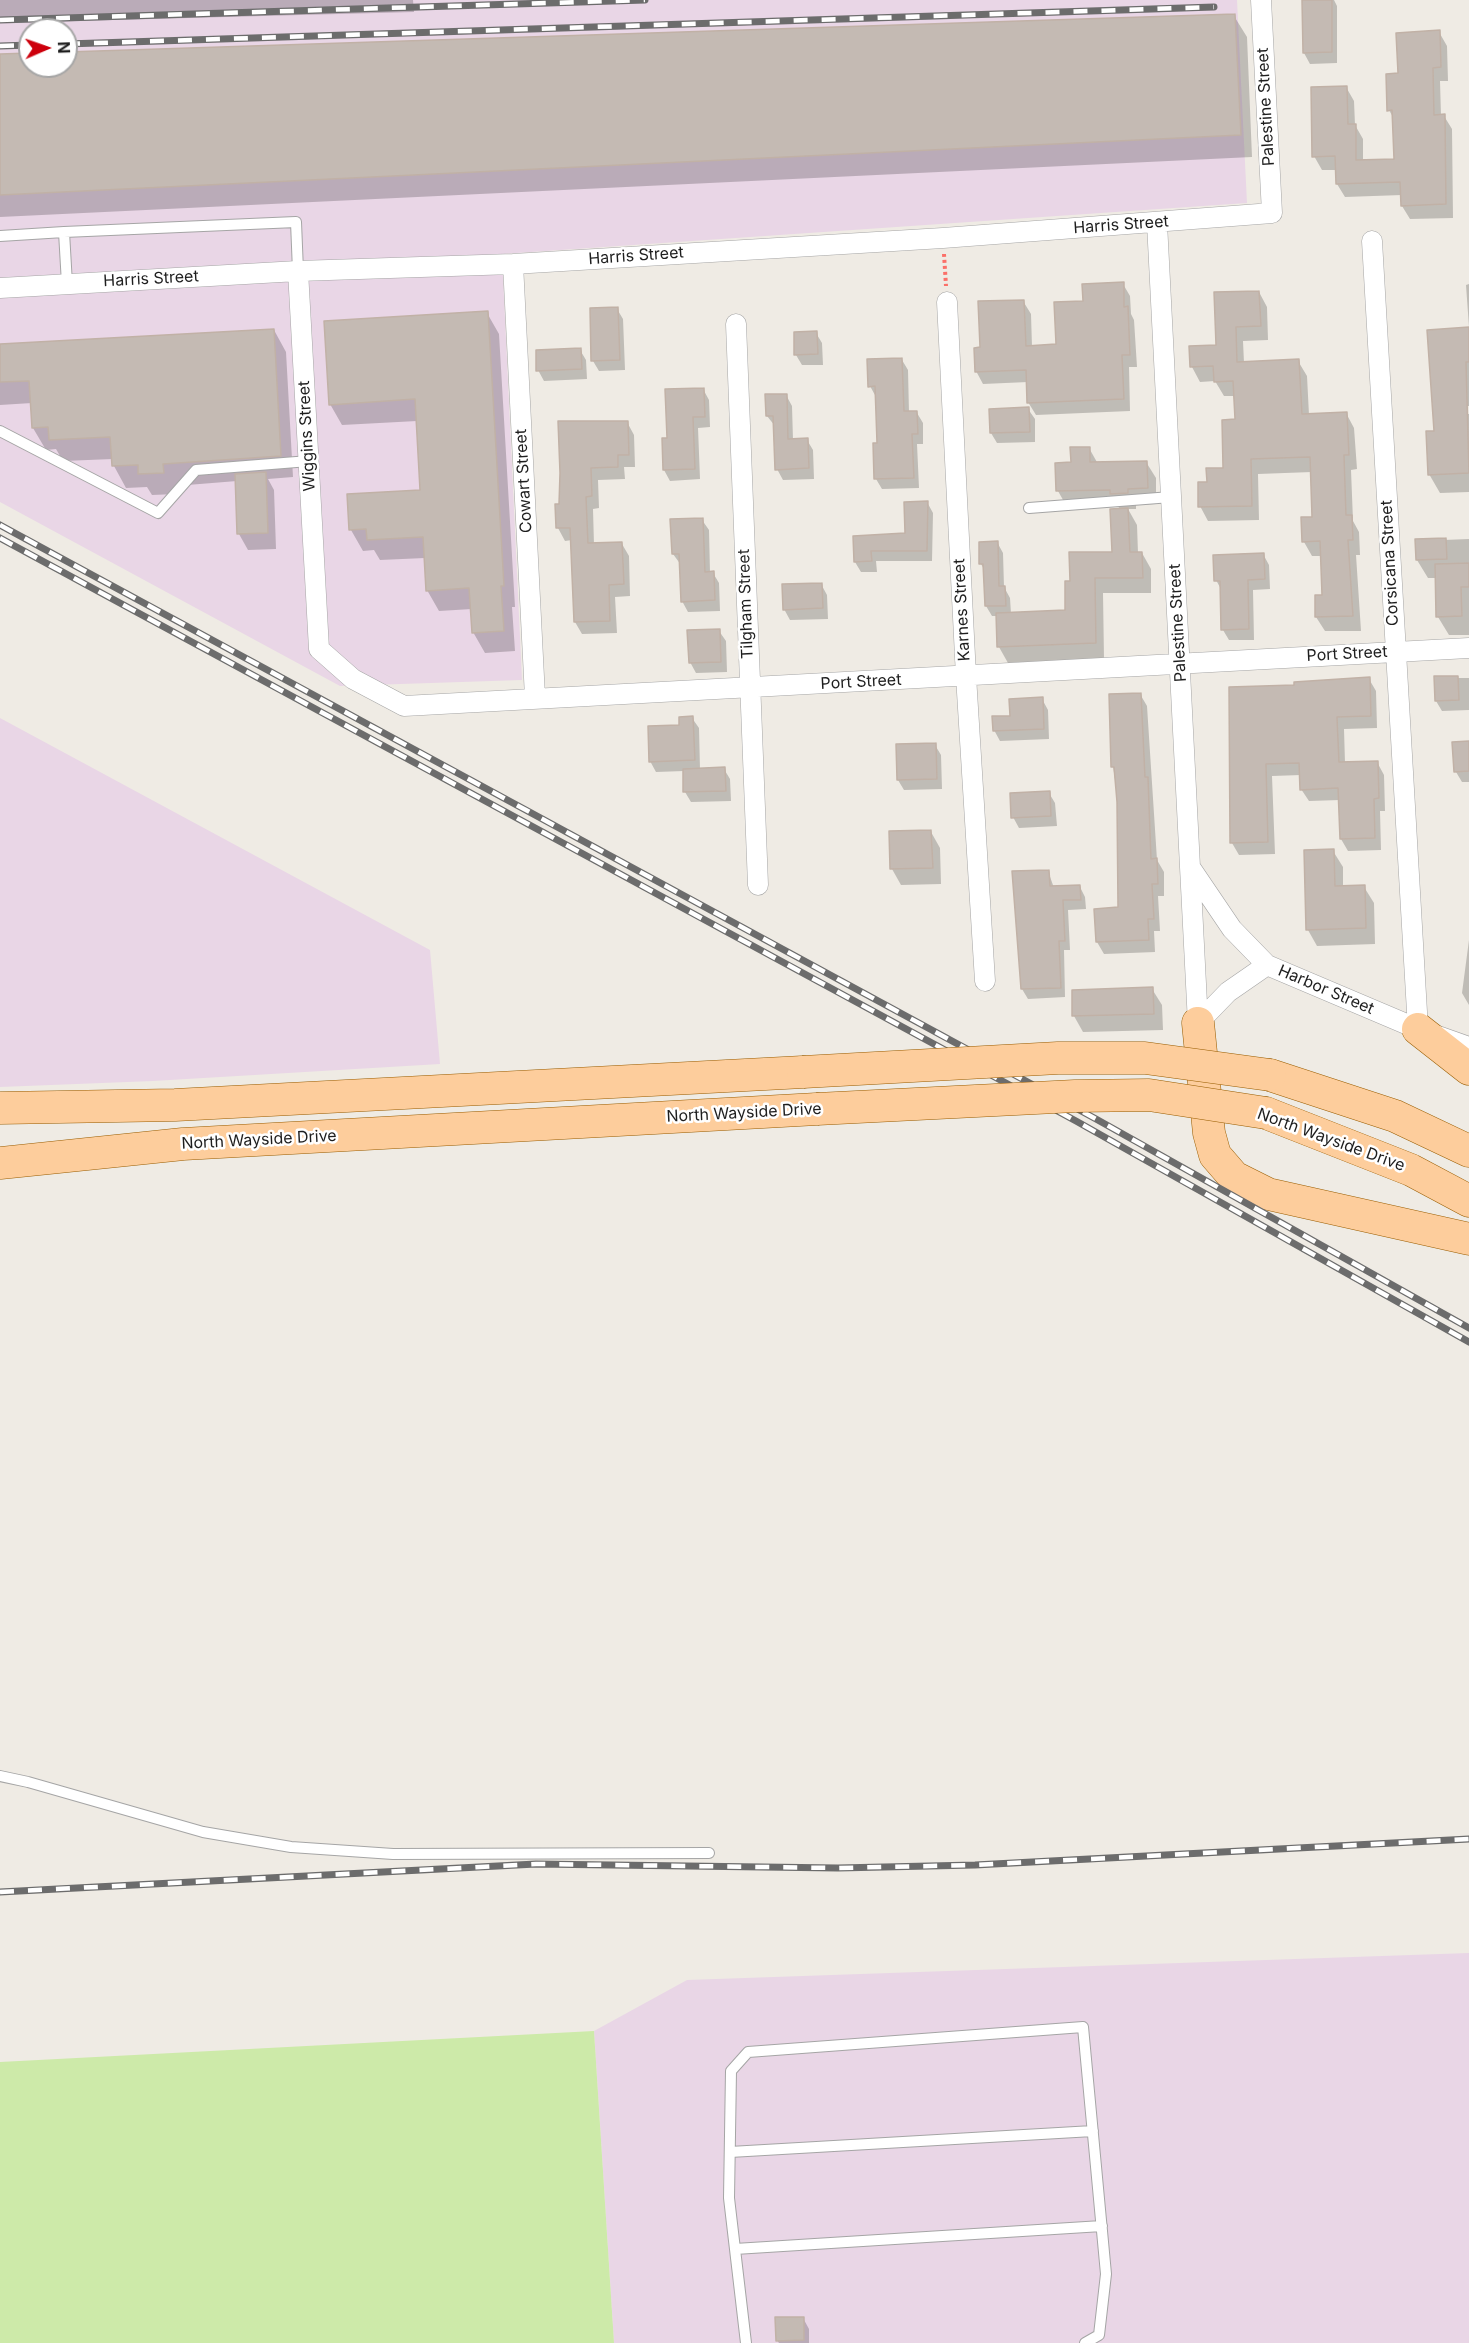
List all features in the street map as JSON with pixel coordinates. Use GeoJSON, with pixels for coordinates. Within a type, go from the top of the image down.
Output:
{"type":"FeatureCollection","features":[{"type":"Feature","properties":{"kind":"main road"},"geometry":{"type":"LineString","coordinates":[[1198,1023],[1209,1133],[1215,1155],[1234,1177],[1268,1194],[1469,1239]]}},
{"type":"Feature","properties":{"kind":"main road"},"geometry":{"type":"LineString","coordinates":[[1418,1029],[1469,1069]]}},
{"type":"Feature","properties":{"kind":"main road"},"geometry":{"type":"LineString","coordinates":[[0,1108],[174,1106],[1058,1059],[1145,1058],[1270,1075],[1395,1116],[1469,1151]]}},
{"type":"Feature","properties":{"kind":"main road","name":"North Wayside Drive"},"geometry":{"type":"LineString","coordinates":[[0,1163],[183,1144],[1075,1096],[1149,1095],[1266,1113],[1411,1170],[1469,1201]]}},
{"type":"Feature","properties":{"kind":"street","name":"Palestine Street"},"geometry":{"type":"LineString","coordinates":[[1261,0],[1272,213]]}},
{"type":"Feature","properties":{"kind":"street","name":"Harris Street"},"geometry":{"type":"LineString","coordinates":[[0,288],[298,271],[513,264],[943,238],[1272,213]]}},
{"type":"Feature","properties":{"kind":"street","name":"Palestine Street"},"geometry":{"type":"LineString","coordinates":[[1157,223],[1190,867],[1189,891],[1198,1023]]}},
{"type":"Feature","properties":{"kind":"street","name":"Corsicana Street"},"geometry":{"type":"LineString","coordinates":[[1372,241],[1418,1029]]}},
{"type":"Feature","properties":{"kind":"street","name":"Cowart Street"},"geometry":{"type":"LineString","coordinates":[[513,264],[535,698]]}},
{"type":"Feature","properties":{"kind":"street","name":"Wiggins Street"},"geometry":{"type":"LineString","coordinates":[[298,271],[316,602]]}},
{"type":"Feature","properties":{"kind":"street","name":"Karnes Street"},"geometry":{"type":"LineString","coordinates":[[947,302],[966,676],[985,981]]}},
{"type":"Feature","properties":{"kind":"street","name":"Tilgham Street"},"geometry":{"type":"LineString","coordinates":[[736,324],[758,885]]}},
{"type":"Feature","properties":{"kind":"street","name":"Port Street"},"geometry":{"type":"LineString","coordinates":[[316,602],[320,649],[353,679],[404,706],[1469,648]]}},
{"type":"Feature","properties":{"kind":"street"},"geometry":{"type":"LineString","coordinates":[[1190,867],[1232,929],[1267,965]]}},
{"type":"Feature","properties":{"kind":"street","name":"Harbor Street"},"geometry":{"type":"LineString","coordinates":[[1198,1023],[1228,992],[1267,965],[1418,1029],[1469,1047]]}},
{"type":"Feature","properties":{"kind":"lane"},"geometry":{"type":"LineString","coordinates":[[0,236],[296,222],[298,271]]}},
{"type":"Feature","properties":{"kind":"lane"},"geometry":{"type":"LineString","coordinates":[[64,232],[67,284]]}},
{"type":"Feature","properties":{"kind":"lane"},"geometry":{"type":"LineString","coordinates":[[0,431],[158,513],[195,470],[309,461]]}},
{"type":"Feature","properties":{"kind":"lane"},"geometry":{"type":"LineString","coordinates":[[1029,508],[1171,497]]}},
{"type":"Feature","properties":{"kind":"lane"},"geometry":{"type":"LineString","coordinates":[[0,1776],[203,1832],[291,1847],[393,1854],[709,1853]]}},
{"type":"Feature","properties":{"kind":"lane"},"geometry":{"type":"LineString","coordinates":[[746,2343],[729,2198],[731,2071],[748,2052],[1083,2027],[1106,2274],[1098,2335],[1085,2343]]}},
{"type":"Feature","properties":{"kind":"lane"},"geometry":{"type":"LineString","coordinates":[[730,2152],[1093,2131]]}},
{"type":"Feature","properties":{"kind":"lane"},"geometry":{"type":"LineString","coordinates":[[735,2249],[1102,2226]]}},
{"type":"Feature","properties":{"kind":"path"},"geometry":{"type":"LineString","coordinates":[[943,238],[947,302]]}},
{"type":"Feature","properties":{"kind":"shaded area"},"geometry":{"type":"Polygon","coordinates":[[[0,0],[1237,0],[1247,203],[502,254],[522,680],[340,686],[0,502],[0,0]]]}},
{"type":"Feature","properties":{"kind":"shaded area"},"geometry":{"type":"Polygon","coordinates":[[[0,718],[430,950],[440,1064],[153,1081],[0,1087],[0,718]]]}},
{"type":"Feature","properties":{"kind":"shaded area"},"geometry":{"type":"Polygon","coordinates":[[[1469,1953],[1469,2343],[614,2343],[594,2031],[687,1980],[1469,1953]]]}},
{"type":"Feature","properties":{"kind":"green space"},"geometry":{"type":"Polygon","coordinates":[[[594,2031],[614,2343],[0,2343],[0,2062],[594,2031]]]}},
{"type":"Feature","properties":{"kind":"building"},"geometry":{"type":"Polygon","coordinates":[[[1302,0],[1332,0],[1332,52],[1303,53],[1302,0]]]}},
{"type":"Feature","properties":{"kind":"building"},"geometry":{"type":"Polygon","coordinates":[[[1235,14],[1241,135],[0,195],[0,54],[18,53],[18,78],[78,78],[78,52],[1235,14]]]}},
{"type":"Feature","properties":{"kind":"building"},"geometry":{"type":"Polygon","coordinates":[[[1440,30],[1441,67],[1433,68],[1434,115],[1445,114],[1446,204],[1401,206],[1400,182],[1336,184],[1335,156],[1312,157],[1311,87],[1347,86],[1348,124],[1356,124],[1356,160],[1394,159],[1392,110],[1387,111],[1386,74],[1398,73],[1396,33],[1440,30]]]}},
{"type":"Feature","properties":{"kind":"building"},"geometry":{"type":"Polygon","coordinates":[[[1124,282],[1124,307],[1128,306],[1130,355],[1122,355],[1124,399],[1027,403],[1026,370],[975,372],[974,348],[980,347],[978,301],[1024,300],[1026,346],[1056,344],[1054,302],[1083,301],[1082,284],[1124,282]]]}},
{"type":"Feature","properties":{"kind":"building"},"geometry":{"type":"Polygon","coordinates":[[[1259,291],[1261,326],[1236,327],[1237,362],[1299,359],[1302,414],[1347,412],[1349,455],[1344,455],[1346,515],[1352,515],[1353,540],[1348,540],[1353,616],[1315,617],[1315,595],[1322,595],[1320,541],[1302,542],[1301,517],[1312,517],[1310,457],[1251,459],[1252,506],[1198,507],[1198,482],[1207,482],[1206,468],[1223,468],[1222,420],[1235,419],[1233,381],[1214,382],[1213,366],[1190,367],[1189,346],[1216,345],[1214,292],[1259,291]]]}},
{"type":"Feature","properties":{"kind":"building"},"geometry":{"type":"Polygon","coordinates":[[[618,307],[620,360],[591,361],[590,308],[618,307]]]}},
{"type":"Feature","properties":{"kind":"building"},"geometry":{"type":"Polygon","coordinates":[[[488,311],[504,586],[501,586],[504,631],[472,633],[469,588],[426,591],[423,537],[367,540],[366,529],[349,530],[347,494],[420,490],[415,399],[329,405],[324,321],[488,311]]]}},
{"type":"Feature","properties":{"kind":"building"},"geometry":{"type":"Polygon","coordinates":[[[1469,327],[1469,362],[1466,362],[1469,473],[1428,475],[1426,431],[1434,431],[1427,330],[1469,327]]]}},
{"type":"Feature","properties":{"kind":"building"},"geometry":{"type":"Polygon","coordinates":[[[274,329],[281,456],[163,464],[164,473],[138,474],[138,465],[112,466],[110,437],[49,440],[48,427],[32,428],[29,381],[0,382],[0,344],[274,329]]]}},
{"type":"Feature","properties":{"kind":"building"},"geometry":{"type":"Polygon","coordinates":[[[817,331],[818,354],[794,355],[794,332],[817,331]]]}},
{"type":"Feature","properties":{"kind":"building"},"geometry":{"type":"Polygon","coordinates":[[[581,348],[582,369],[536,371],[536,350],[581,348]]]}},
{"type":"Feature","properties":{"kind":"building"},"geometry":{"type":"Polygon","coordinates":[[[902,358],[904,411],[917,411],[918,434],[912,434],[914,478],[874,479],[873,443],[877,443],[875,386],[868,387],[867,359],[902,358]]]}},
{"type":"Feature","properties":{"kind":"building"},"geometry":{"type":"Polygon","coordinates":[[[704,388],[705,417],[693,417],[695,469],[663,470],[662,438],[667,438],[665,389],[704,388]]]}},
{"type":"Feature","properties":{"kind":"building"},"geometry":{"type":"Polygon","coordinates":[[[765,394],[787,394],[788,439],[808,438],[809,468],[775,470],[773,416],[766,416],[765,394]]]}},
{"type":"Feature","properties":{"kind":"building"},"geometry":{"type":"Polygon","coordinates":[[[1029,407],[1030,432],[990,433],[989,409],[1029,407]]]}},
{"type":"Feature","properties":{"kind":"building"},"geometry":{"type":"Polygon","coordinates":[[[558,421],[628,421],[629,455],[618,455],[618,467],[591,468],[592,496],[586,497],[588,543],[622,542],[624,584],[609,585],[610,621],[574,622],[570,528],[556,528],[555,504],[559,504],[560,473],[558,421]]]}},
{"type":"Feature","properties":{"kind":"building"},"geometry":{"type":"Polygon","coordinates":[[[1070,447],[1090,447],[1090,462],[1147,461],[1148,488],[1128,489],[1128,493],[1110,494],[1110,490],[1056,491],[1055,463],[1071,462],[1070,447]]]}},
{"type":"Feature","properties":{"kind":"building"},"geometry":{"type":"Polygon","coordinates":[[[266,472],[268,533],[237,534],[235,474],[266,472]]]}},
{"type":"Feature","properties":{"kind":"building"},"geometry":{"type":"Polygon","coordinates":[[[928,501],[927,551],[871,551],[872,561],[854,562],[853,536],[905,533],[904,502],[928,501]]]}},
{"type":"Feature","properties":{"kind":"building"},"geometry":{"type":"Polygon","coordinates":[[[1128,508],[1130,552],[1142,552],[1143,578],[1095,578],[1096,643],[997,647],[996,613],[1065,610],[1065,581],[1070,581],[1069,552],[1112,552],[1110,509],[1128,508]]]}},
{"type":"Feature","properties":{"kind":"building"},"geometry":{"type":"Polygon","coordinates":[[[703,518],[705,572],[714,571],[715,600],[681,602],[679,554],[672,554],[670,519],[703,518]]]}},
{"type":"Feature","properties":{"kind":"building"},"geometry":{"type":"Polygon","coordinates":[[[1446,538],[1447,559],[1416,560],[1415,539],[1446,538]]]}},
{"type":"Feature","properties":{"kind":"building"},"geometry":{"type":"Polygon","coordinates":[[[998,541],[999,586],[1005,586],[1006,606],[985,606],[983,564],[979,564],[979,542],[998,541]]]}},
{"type":"Feature","properties":{"kind":"building"},"geometry":{"type":"Polygon","coordinates":[[[1264,553],[1265,579],[1248,580],[1249,629],[1221,630],[1220,581],[1214,581],[1213,555],[1264,553]]]}},
{"type":"Feature","properties":{"kind":"building"},"geometry":{"type":"Polygon","coordinates":[[[1469,563],[1469,587],[1461,587],[1462,616],[1436,617],[1435,564],[1469,563]]]}},
{"type":"Feature","properties":{"kind":"building"},"geometry":{"type":"Polygon","coordinates":[[[822,583],[823,608],[783,610],[782,584],[822,583]]]}},
{"type":"Feature","properties":{"kind":"building"},"geometry":{"type":"Polygon","coordinates":[[[720,629],[721,662],[689,663],[687,630],[720,629]]]}},
{"type":"Feature","properties":{"kind":"building"},"geometry":{"type":"Polygon","coordinates":[[[1434,676],[1458,676],[1459,700],[1435,701],[1434,676]]]}},
{"type":"Feature","properties":{"kind":"building"},"geometry":{"type":"Polygon","coordinates":[[[1370,677],[1371,716],[1337,717],[1339,762],[1378,761],[1379,798],[1374,799],[1375,838],[1340,839],[1338,788],[1300,790],[1299,763],[1266,764],[1268,842],[1230,843],[1229,687],[1294,685],[1294,682],[1370,677]]]}},
{"type":"Feature","properties":{"kind":"building"},"geometry":{"type":"Polygon","coordinates":[[[1141,693],[1145,777],[1148,777],[1151,859],[1157,858],[1158,884],[1152,884],[1154,919],[1148,919],[1149,940],[1096,942],[1094,909],[1118,907],[1117,802],[1114,767],[1111,767],[1109,694],[1141,693]]]}},
{"type":"Feature","properties":{"kind":"building"},"geometry":{"type":"Polygon","coordinates":[[[1043,697],[1044,729],[993,731],[992,716],[1010,716],[1009,699],[1043,697]]]}},
{"type":"Feature","properties":{"kind":"building"},"geometry":{"type":"Polygon","coordinates":[[[693,716],[695,760],[649,762],[648,726],[679,725],[679,717],[693,716]]]}},
{"type":"Feature","properties":{"kind":"building"},"geometry":{"type":"Polygon","coordinates":[[[1469,741],[1469,771],[1454,772],[1452,742],[1469,741]]]}},
{"type":"Feature","properties":{"kind":"building"},"geometry":{"type":"Polygon","coordinates":[[[936,743],[937,779],[897,780],[896,744],[936,743]]]}},
{"type":"Feature","properties":{"kind":"building"},"geometry":{"type":"Polygon","coordinates":[[[725,767],[726,791],[683,792],[683,769],[725,767]]]}},
{"type":"Feature","properties":{"kind":"building"},"geometry":{"type":"Polygon","coordinates":[[[1050,791],[1051,816],[1011,818],[1010,793],[1050,791]]]}},
{"type":"Feature","properties":{"kind":"building"},"geometry":{"type":"Polygon","coordinates":[[[931,830],[933,868],[890,869],[889,831],[931,830]]]}},
{"type":"Feature","properties":{"kind":"building"},"geometry":{"type":"Polygon","coordinates":[[[1334,849],[1335,886],[1365,885],[1366,928],[1306,930],[1304,850],[1334,849]]]}},
{"type":"Feature","properties":{"kind":"building"},"geometry":{"type":"Polygon","coordinates":[[[1049,870],[1050,886],[1080,885],[1081,900],[1063,900],[1065,941],[1059,941],[1061,988],[1021,989],[1012,871],[1049,870]]]}},
{"type":"Feature","properties":{"kind":"building"},"geometry":{"type":"Polygon","coordinates":[[[1153,987],[1154,1014],[1072,1016],[1072,990],[1153,987]]]}},
{"type":"Feature","properties":{"kind":"building"},"geometry":{"type":"Polygon","coordinates":[[[775,2317],[804,2317],[804,2340],[776,2341],[775,2317]]]}},
{"type":"Feature","properties":{"kind":"railway"},"geometry":{"type":"LineString","coordinates":[[0,20],[645,0]]}},
{"type":"Feature","properties":{"kind":"railway"},"geometry":{"type":"LineString","coordinates":[[78,44],[1214,7]]}},
{"type":"Feature","properties":{"kind":"railway"},"geometry":{"type":"LineString","coordinates":[[0,46],[18,45]]}},
{"type":"Feature","properties":{"kind":"railway"},"geometry":{"type":"LineString","coordinates":[[0,525],[1096,1119],[1469,1328]]}},
{"type":"Feature","properties":{"kind":"railway"},"geometry":{"type":"LineString","coordinates":[[0,538],[1076,1121],[1469,1342]]}},
{"type":"Feature","properties":{"kind":"railway"},"geometry":{"type":"LineString","coordinates":[[0,1892],[536,1864],[838,1868],[975,1865],[1469,1839]]}}]}
